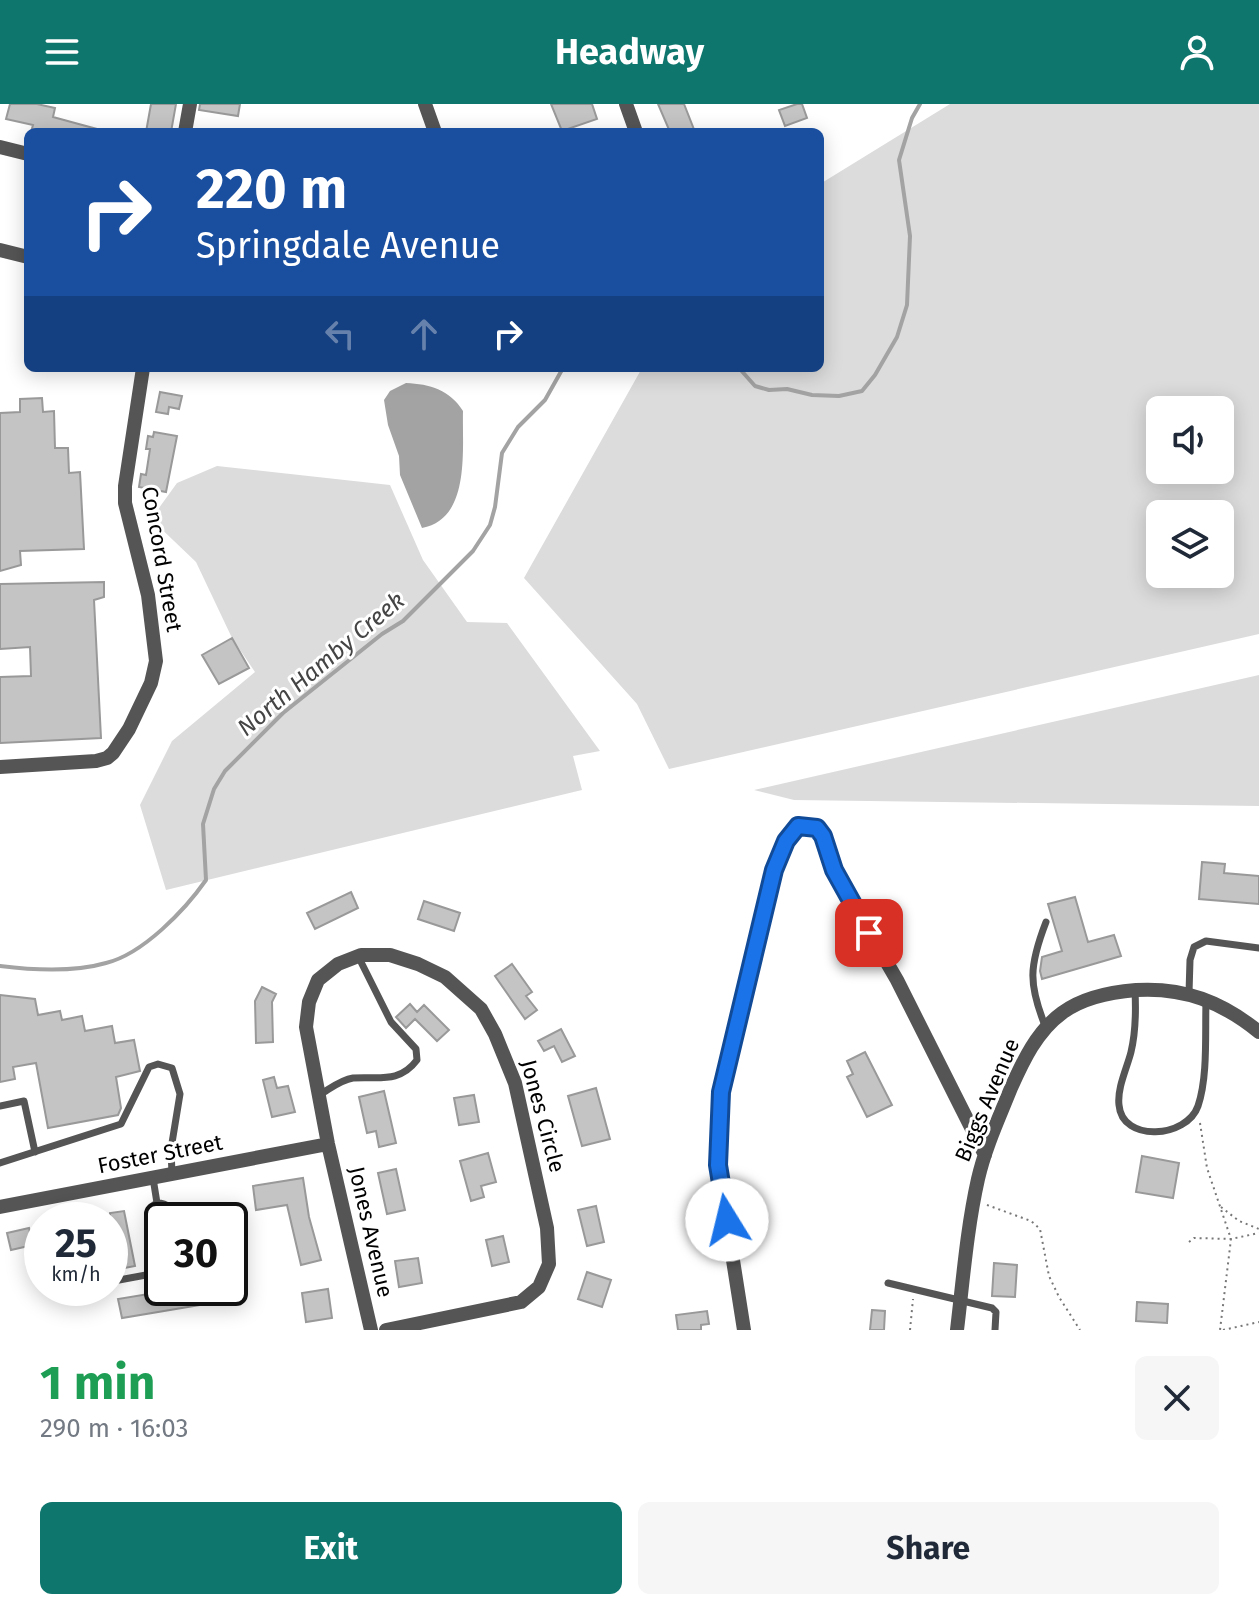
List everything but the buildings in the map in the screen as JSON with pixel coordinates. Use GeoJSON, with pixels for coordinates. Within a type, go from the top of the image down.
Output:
{"type":"FeatureCollection","features":[{"type":"Feature","properties":{"kind":"street"},"geometry":{"type":"LineString","coordinates":[[186,128],[190,104]]}},
{"type":"Feature","properties":{"kind":"street"},"geometry":{"type":"LineString","coordinates":[[425,104],[434,128]]}},
{"type":"Feature","properties":{"kind":"street"},"geometry":{"type":"LineString","coordinates":[[626,104],[635,128]]}},
{"type":"Feature","properties":{"kind":"street"},"geometry":{"type":"LineString","coordinates":[[0,147],[24,153]]}},
{"type":"Feature","properties":{"kind":"street"},"geometry":{"type":"LineString","coordinates":[[0,250],[24,256]]}},
{"type":"Feature","properties":{"kind":"street","name":"Concord Street"},"geometry":{"type":"LineString","coordinates":[[0,767],[107,758],[122,741],[151,683],[156,661],[148,595],[125,503],[142,372]]}},
{"type":"Feature","properties":{"kind":"street"},"geometry":{"type":"LineString","coordinates":[[744,1330],[718,1165],[721,1092],[774,870],[786,841],[798,826],[817,828],[842,885],[897,980],[985,1155]]}},
{"type":"Feature","properties":{"kind":"street","name":"Jones Circle"},"geometry":{"type":"LineString","coordinates":[[358,956],[390,955],[418,964],[445,977],[481,1009],[515,1083],[547,1228],[549,1264],[539,1287],[521,1302],[386,1330]]}},
{"type":"Feature","properties":{"kind":"street"},"geometry":{"type":"LineString","coordinates":[[328,1144],[306,1027],[309,1002],[318,980],[338,964],[358,956]]}},
{"type":"Feature","properties":{"kind":"street","name":"Biggs Avenue"},"geometry":{"type":"LineString","coordinates":[[957,1330],[974,1201],[985,1155],[1030,1050],[1062,1012],[1093,998],[1159,989],[1189,993],[1219,1004],[1259,1032]]}},
{"type":"Feature","properties":{"kind":"street","name":"Foster Street"},"geometry":{"type":"LineString","coordinates":[[0,1207],[328,1144]]}},
{"type":"Feature","properties":{"kind":"street","name":"Jones Avenue"},"geometry":{"type":"LineString","coordinates":[[328,1144],[371,1330]]}},
{"type":"Feature","properties":{"kind":"lane"},"geometry":{"type":"LineString","coordinates":[[1046,922],[1032,957],[1034,997],[1046,1028]]}},
{"type":"Feature","properties":{"kind":"lane"},"geometry":{"type":"LineString","coordinates":[[1189,993],[1190,960],[1194,947],[1206,941],[1259,948]]}},
{"type":"Feature","properties":{"kind":"lane"},"geometry":{"type":"LineString","coordinates":[[319,1095],[353,1078],[384,1079],[400,1075],[417,1058],[413,1045],[391,1022],[358,956]]}},
{"type":"Feature","properties":{"kind":"lane"},"geometry":{"type":"LineString","coordinates":[[1135,991],[1134,1038],[1119,1106],[1122,1117],[1130,1126],[1160,1132],[1179,1128],[1192,1118],[1198,1106],[1206,1000]]}},
{"type":"Feature","properties":{"kind":"lane"},"geometry":{"type":"LineString","coordinates":[[0,1163],[121,1124],[149,1067],[158,1064],[172,1068],[180,1094],[171,1149],[172,1174]]}},
{"type":"Feature","properties":{"kind":"lane"},"geometry":{"type":"LineString","coordinates":[[0,1106],[24,1101],[35,1152]]}},
{"type":"Feature","properties":{"kind":"lane"},"geometry":{"type":"LineString","coordinates":[[153,1178],[157,1202]]}},
{"type":"Feature","properties":{"kind":"lane"},"geometry":{"type":"LineString","coordinates":[[888,1283],[992,1308],[996,1312],[995,1330]]}},
{"type":"Feature","properties":{"kind":"path"},"geometry":{"type":"LineString","coordinates":[[1198,1106],[1207,1168],[1231,1239],[1221,1330],[1259,1322]]}},
{"type":"Feature","properties":{"kind":"path"},"geometry":{"type":"LineString","coordinates":[[974,1201],[1031,1221],[1040,1229],[1049,1276],[1080,1330]]}},
{"type":"Feature","properties":{"kind":"path"},"geometry":{"type":"LineString","coordinates":[[1220,1207],[1259,1231]]}},
{"type":"Feature","properties":{"kind":"path"},"geometry":{"type":"LineString","coordinates":[[1189,1242],[1200,1238],[1231,1239],[1259,1231]]}},
{"type":"Feature","properties":{"kind":"path"},"geometry":{"type":"LineString","coordinates":[[910,1330],[913,1290]]}},
{"type":"Feature","properties":{"kind":"shaded area"},"geometry":{"type":"Polygon","coordinates":[[[950,104],[1259,104],[1259,634],[669,769],[637,704],[524,578],[640,372],[824,372],[824,182],[950,104]]]}},
{"type":"Feature","properties":{"kind":"shaded area"},"geometry":{"type":"Polygon","coordinates":[[[406,383],[439,390],[452,398],[463,411],[463,462],[456,497],[449,511],[438,522],[422,528],[400,475],[399,456],[388,425],[384,400],[390,391],[406,383]]]}},
{"type":"Feature","properties":{"kind":"shaded area"},"geometry":{"type":"Polygon","coordinates":[[[217,466],[390,485],[423,560],[467,622],[507,623],[600,751],[573,756],[582,790],[166,890],[140,805],[172,741],[255,672],[232,638],[196,562],[151,519],[177,483],[217,466]]]}},
{"type":"Feature","properties":{"kind":"shaded area"},"geometry":{"type":"Polygon","coordinates":[[[1259,675],[1259,806],[794,800],[754,790],[1259,675]]]}},
{"type":"Feature","properties":{"kind":"waterway","name":"North Hamby Creek"},"geometry":{"type":"LineString","coordinates":[[743,372],[755,386],[769,390],[787,389],[812,395],[839,396],[862,391],[875,375],[897,337],[907,305],[910,236],[899,160],[912,118],[920,104]]}},
{"type":"Feature","properties":{"kind":"waterway","name":"North Hamby Creek"},"geometry":{"type":"LineString","coordinates":[[0,966],[53,969],[106,963],[148,941],[175,917],[206,880],[203,824],[214,789],[225,771],[283,713],[382,634],[403,621],[473,551],[490,525],[502,453],[518,427],[545,400],[561,372]]}},
{"type":"Feature","properties":{"kind":"route"},"geometry":{"type":"LineString","coordinates":[[727,1220],[718,1165],[721,1092],[774,870],[786,841],[798,826],[817,828],[823,836],[834,870],[869,933]]}}]}
